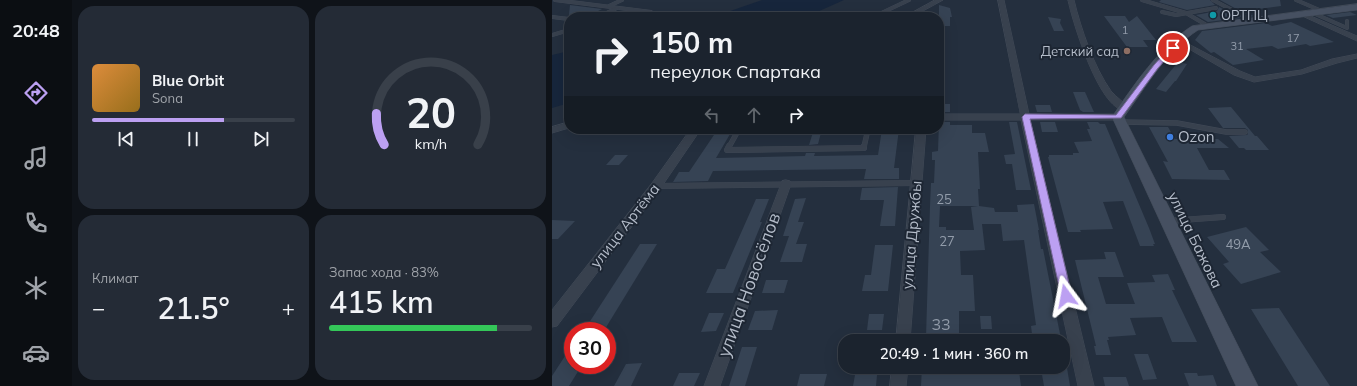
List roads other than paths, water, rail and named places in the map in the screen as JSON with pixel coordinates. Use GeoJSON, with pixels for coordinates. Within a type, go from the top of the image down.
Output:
{"type":"FeatureCollection","features":[{"type":"Feature","properties":{"kind":"main road"},"geometry":{"type":"LineString","coordinates":[[1122,116],[1156,67],[1186,32],[1195,28],[1208,26],[1357,7]]}},
{"type":"Feature","properties":{"kind":"main road","name":"улица Бажова"},"geometry":{"type":"LineString","coordinates":[[1122,116],[1168,221],[1247,386]]}},
{"type":"Feature","properties":{"kind":"street"},"geometry":{"type":"LineString","coordinates":[[917,12],[940,0]]}},
{"type":"Feature","properties":{"kind":"street"},"geometry":{"type":"LineString","coordinates":[[1001,0],[1025,117],[1086,386]]}},
{"type":"Feature","properties":{"kind":"street","name":"улица Бажова"},"geometry":{"type":"LineString","coordinates":[[1071,0],[1073,14],[1102,84],[1122,116]]}},
{"type":"Feature","properties":{"kind":"street"},"geometry":{"type":"LineString","coordinates":[[927,12],[928,6]]}},
{"type":"Feature","properties":{"kind":"street"},"geometry":{"type":"LineString","coordinates":[[1313,13],[1357,39]]}},
{"type":"Feature","properties":{"kind":"street"},"geometry":{"type":"LineString","coordinates":[[1179,40],[1237,73],[1254,80],[1302,72],[1335,61],[1357,56]]}},
{"type":"Feature","properties":{"kind":"street"},"geometry":{"type":"LineString","coordinates":[[944,117],[1122,116]]}},
{"type":"Feature","properties":{"kind":"street"},"geometry":{"type":"LineString","coordinates":[[552,130],[564,127]]}},
{"type":"Feature","properties":{"kind":"street","name":"улица Артёма"},"geometry":{"type":"LineString","coordinates":[[552,321],[656,186],[692,134]]}},
{"type":"Feature","properties":{"kind":"street","name":"улица Дружбы"},"geometry":{"type":"LineString","coordinates":[[904,334],[921,134]]}},
{"type":"Feature","properties":{"kind":"street","name":"улица Новосёлов"},"geometry":{"type":"LineString","coordinates":[[712,386],[786,184]]}},
{"type":"Feature","properties":{"kind":"street"},"geometry":{"type":"LineString","coordinates":[[898,386],[899,374]]}},
{"type":"Feature","properties":{"kind":"lane"},"geometry":{"type":"LineString","coordinates":[[554,0],[651,12]]}},
{"type":"Feature","properties":{"kind":"lane"},"geometry":{"type":"LineString","coordinates":[[608,6],[622,0]]}},
{"type":"Feature","properties":{"kind":"lane"},"geometry":{"type":"LineString","coordinates":[[884,12],[909,0]]}},
{"type":"Feature","properties":{"kind":"lane"},"geometry":{"type":"LineString","coordinates":[[1142,0],[1186,13],[1208,26]]}},
{"type":"Feature","properties":{"kind":"lane"},"geometry":{"type":"LineString","coordinates":[[1213,0],[1251,20]]}},
{"type":"Feature","properties":{"kind":"lane"},"geometry":{"type":"LineString","coordinates":[[1296,0],[1313,13],[1347,28],[1347,21]]}},
{"type":"Feature","properties":{"kind":"lane"},"geometry":{"type":"LineString","coordinates":[[609,12],[617,8]]}},
{"type":"Feature","properties":{"kind":"lane"},"geometry":{"type":"LineString","coordinates":[[1162,12],[1176,15],[1216,8]]}},
{"type":"Feature","properties":{"kind":"lane"},"geometry":{"type":"LineString","coordinates":[[552,17],[564,18]]}},
{"type":"Feature","properties":{"kind":"lane"},"geometry":{"type":"LineString","coordinates":[[552,31],[564,31]]}},
{"type":"Feature","properties":{"kind":"lane"},"geometry":{"type":"LineString","coordinates":[[552,35],[564,32]]}},
{"type":"Feature","properties":{"kind":"lane"},"geometry":{"type":"LineString","coordinates":[[1122,116],[1177,123],[1226,132],[1245,132]]}},
{"type":"Feature","properties":{"kind":"lane"},"geometry":{"type":"LineString","coordinates":[[736,134],[727,150],[864,148],[867,134]]}},
{"type":"Feature","properties":{"kind":"lane"},"geometry":{"type":"LineString","coordinates":[[656,186],[917,183]]}},
{"type":"Feature","properties":{"kind":"lane"},"geometry":{"type":"LineString","coordinates":[[1168,221],[1223,217]]}},
{"type":"Feature","properties":{"kind":"water"},"geometry":{"type":"Polygon","coordinates":[[[762,0],[844,0],[817,12],[727,12],[762,0]]]}},
{"type":"Feature","properties":{"kind":"water"},"geometry":{"type":"Polygon","coordinates":[[[564,52],[564,104],[552,108],[552,55],[564,52]]]}},
{"type":"Feature","properties":{"kind":"place","name":"ОРТПЦ"},"geometry":{"type":"Point","coordinates":[1213,15]}},
{"type":"Feature","properties":{"kind":"place","name":"Детский сад"},"geometry":{"type":"Point","coordinates":[1127,51]}},
{"type":"Feature","properties":{"kind":"place","name":"Ozon"},"geometry":{"type":"Point","coordinates":[1170,137]}}]}
